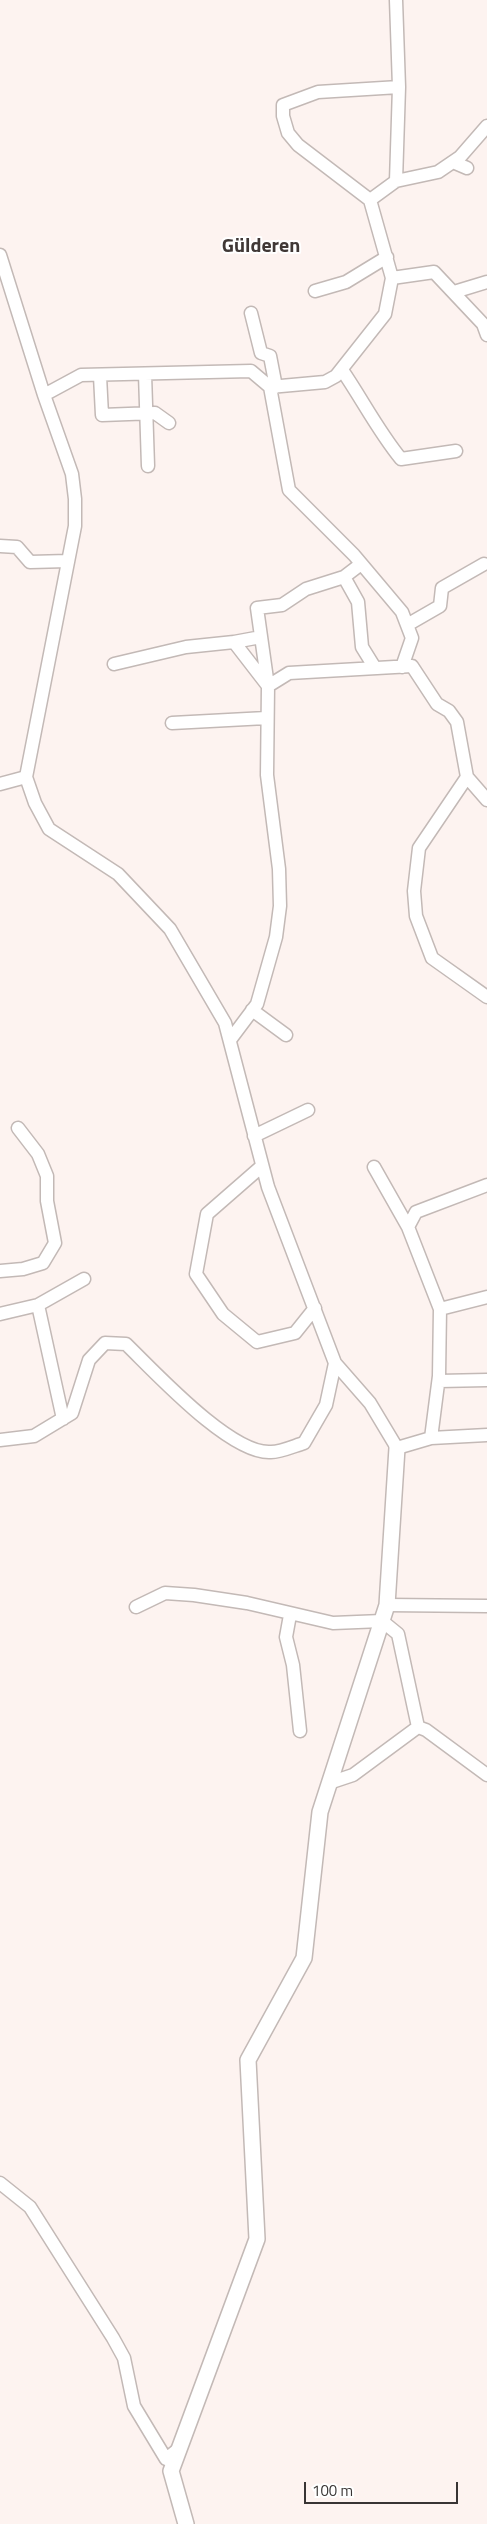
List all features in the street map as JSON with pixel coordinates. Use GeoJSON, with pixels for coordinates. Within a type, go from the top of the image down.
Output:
{"type":"FeatureCollection","features":[{"type":"Feature","properties":{"kind":"street"},"geometry":{"type":"LineString","coordinates":[[396,0],[399,87],[396,181]]}},
{"type":"Feature","properties":{"kind":"street"},"geometry":{"type":"LineString","coordinates":[[44,394],[81,375],[100,376],[251,370],[273,387],[325,382],[336,376],[385,314],[392,278],[388,257],[370,200],[298,145],[288,133],[283,116],[283,105],[318,92],[399,87]]}},
{"type":"Feature","properties":{"kind":"street"},"geometry":{"type":"LineString","coordinates":[[370,200],[396,181],[438,172],[453,162],[487,126]]}},
{"type":"Feature","properties":{"kind":"street"},"geometry":{"type":"LineString","coordinates":[[453,162],[467,168]]}},
{"type":"Feature","properties":{"kind":"street"},"geometry":{"type":"LineString","coordinates":[[0,255],[44,394],[72,474],[75,499],[75,526],[26,777],[35,803],[49,829],[118,874],[170,929],[225,1022],[268,1187],[335,1362],[370,1403],[396,1448],[387,1605],[320,1812],[304,1958],[248,2060],[257,2239],[183,2446],[171,2471],[186,2524]]}},
{"type":"Feature","properties":{"kind":"street"},"geometry":{"type":"LineString","coordinates":[[315,291],[346,282],[388,257]]}},
{"type":"Feature","properties":{"kind":"street"},"geometry":{"type":"LineString","coordinates":[[392,278],[434,272],[483,324],[487,335]]}},
{"type":"Feature","properties":{"kind":"street"},"geometry":{"type":"LineString","coordinates":[[454,292],[487,282]]}},
{"type":"Feature","properties":{"kind":"street"},"geometry":{"type":"LineString","coordinates":[[251,313],[261,353],[270,356],[289,490],[361,564],[402,612],[412,638],[402,667]]}},
{"type":"Feature","properties":{"kind":"street"},"geometry":{"type":"LineString","coordinates":[[342,370],[362,400],[382,436],[401,459],[456,451]]}},
{"type":"Feature","properties":{"kind":"street"},"geometry":{"type":"LineString","coordinates":[[145,374],[148,466]]}},
{"type":"Feature","properties":{"kind":"street"},"geometry":{"type":"LineString","coordinates":[[100,376],[102,415],[155,413],[169,423]]}},
{"type":"Feature","properties":{"kind":"street"},"geometry":{"type":"LineString","coordinates":[[0,546],[17,547],[30,562],[68,561]]}},
{"type":"Feature","properties":{"kind":"street"},"geometry":{"type":"LineString","coordinates":[[230,1040],[257,1004],[276,937],[280,906],[279,869],[267,775],[266,718],[268,686],[257,608],[282,605],[306,589],[344,577],[361,564]]}},
{"type":"Feature","properties":{"kind":"street"},"geometry":{"type":"LineString","coordinates":[[407,625],[440,606],[442,588],[484,564]]}},
{"type":"Feature","properties":{"kind":"street"},"geometry":{"type":"LineString","coordinates":[[344,577],[358,602],[362,647],[375,668]]}},
{"type":"Feature","properties":{"kind":"street"},"geometry":{"type":"LineString","coordinates":[[114,664],[186,647],[261,637]]}},
{"type":"Feature","properties":{"kind":"street"},"geometry":{"type":"LineString","coordinates":[[234,642],[268,686]]}},
{"type":"Feature","properties":{"kind":"street"},"geometry":{"type":"LineString","coordinates":[[268,686],[289,673],[412,666],[437,704],[449,711],[457,722],[467,777],[487,800]]}},
{"type":"Feature","properties":{"kind":"street"},"geometry":{"type":"LineString","coordinates":[[172,723],[266,718]]}},
{"type":"Feature","properties":{"kind":"street"},"geometry":{"type":"LineString","coordinates":[[0,784],[26,777]]}},
{"type":"Feature","properties":{"kind":"street"},"geometry":{"type":"LineString","coordinates":[[467,777],[419,848],[414,890],[416,916],[432,958],[487,997]]}},
{"type":"Feature","properties":{"kind":"street"},"geometry":{"type":"LineString","coordinates":[[252,1010],[286,1036]]}},
{"type":"Feature","properties":{"kind":"street"},"geometry":{"type":"LineString","coordinates":[[254,1136],[308,1110]]}},
{"type":"Feature","properties":{"kind":"street"},"geometry":{"type":"LineString","coordinates":[[0,1271],[23,1269],[43,1263],[55,1243],[47,1201],[47,1176],[38,1154],[18,1128]]}},
{"type":"Feature","properties":{"kind":"street"},"geometry":{"type":"LineString","coordinates":[[262,1166],[207,1214],[196,1274],[223,1314],[257,1342],[296,1333],[315,1308]]}},
{"type":"Feature","properties":{"kind":"street"},"geometry":{"type":"LineString","coordinates":[[374,1167],[408,1227],[440,1309],[439,1381],[431,1438]]}},
{"type":"Feature","properties":{"kind":"street"},"geometry":{"type":"LineString","coordinates":[[408,1227],[416,1212],[487,1185]]}},
{"type":"Feature","properties":{"kind":"street"},"geometry":{"type":"LineString","coordinates":[[0,1314],[38,1305],[84,1279]]}},
{"type":"Feature","properties":{"kind":"street"},"geometry":{"type":"LineString","coordinates":[[440,1309],[487,1297]]}},
{"type":"Feature","properties":{"kind":"street"},"geometry":{"type":"LineString","coordinates":[[38,1305],[63,1419]]}},
{"type":"Feature","properties":{"kind":"street"},"geometry":{"type":"LineString","coordinates":[[0,1440],[34,1436],[72,1413],[89,1360],[105,1343],[126,1344],[204,1419],[243,1444],[270,1452],[304,1443],[326,1405],[335,1362]]}},
{"type":"Feature","properties":{"kind":"street"},"geometry":{"type":"LineString","coordinates":[[439,1381],[487,1380]]}},
{"type":"Feature","properties":{"kind":"street"},"geometry":{"type":"LineString","coordinates":[[396,1448],[431,1438],[487,1435]]}},
{"type":"Feature","properties":{"kind":"street"},"geometry":{"type":"LineString","coordinates":[[136,1606],[165,1593],[184,1594],[247,1603],[290,1615],[333,1623],[382,1621],[398,1634],[418,1728]]}},
{"type":"Feature","properties":{"kind":"street"},"geometry":{"type":"LineString","coordinates":[[387,1605],[487,1606]]}},
{"type":"Feature","properties":{"kind":"street"},"geometry":{"type":"LineString","coordinates":[[290,1615],[286,1637],[293,1665],[300,1731]]}},
{"type":"Feature","properties":{"kind":"street"},"geometry":{"type":"LineString","coordinates":[[329,1782],[353,1774],[418,1728],[426,1730],[487,1774]]}},
{"type":"Feature","properties":{"kind":"street"},"geometry":{"type":"LineString","coordinates":[[0,2183],[30,2207],[113,2338],[124,2358],[134,2406],[166,2459],[183,2446]]}},
{"type":"Feature","properties":{"kind":"district","name":"Gülderen"},"geometry":{"type":"Point","coordinates":[261,247]}}]}
